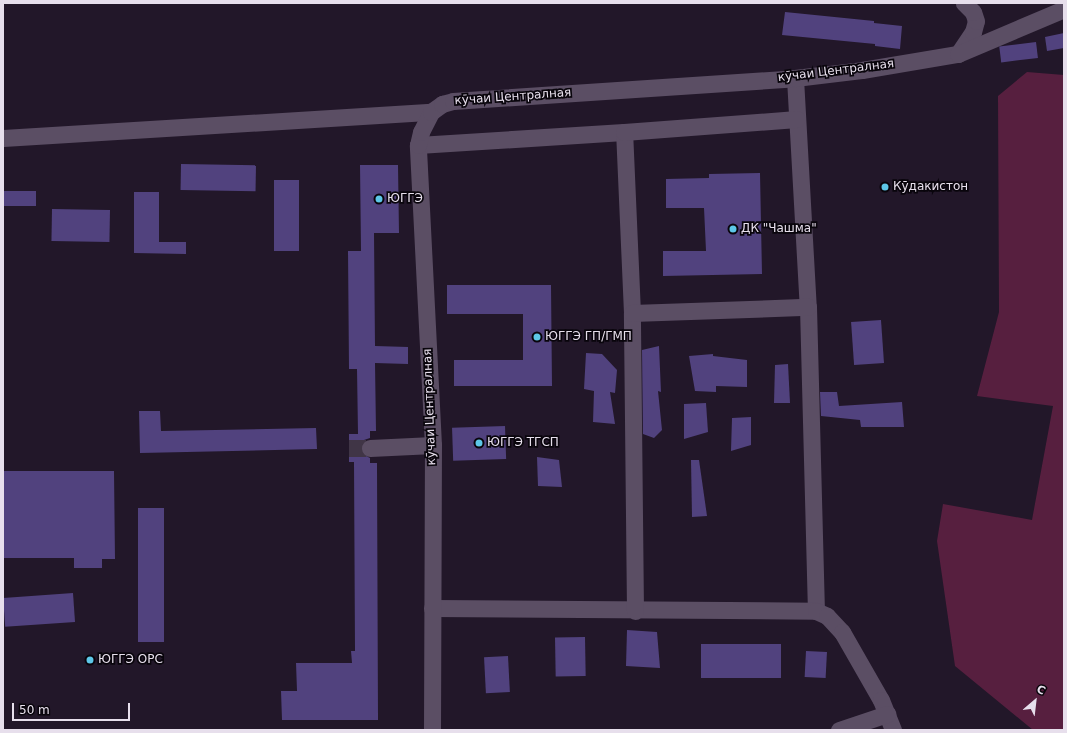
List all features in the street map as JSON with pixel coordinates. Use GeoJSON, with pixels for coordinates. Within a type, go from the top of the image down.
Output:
{"type":"FeatureCollection","features":[{"type":"Feature","properties":{"kind":"street"},"geometry":{"type":"LineString","coordinates":[[958,54],[973,32],[976,21],[973,12],[964,3]]}},
{"type":"Feature","properties":{"kind":"street","name":"кӯчаи Централная"},"geometry":{"type":"LineString","coordinates":[[432,730],[433,444],[418,145],[421,132],[430,112],[442,104],[453,101],[795,78],[862,70],[958,54],[1064,9]]}},
{"type":"Feature","properties":{"kind":"street"},"geometry":{"type":"LineString","coordinates":[[795,78],[808,307],[816,611]]}},
{"type":"Feature","properties":{"kind":"street"},"geometry":{"type":"LineString","coordinates":[[3,138],[430,112]]}},
{"type":"Feature","properties":{"kind":"street"},"geometry":{"type":"LineString","coordinates":[[418,145],[797,119]]}},
{"type":"Feature","properties":{"kind":"street"},"geometry":{"type":"LineString","coordinates":[[624,132],[632,313],[635,611]]}},
{"type":"Feature","properties":{"kind":"street"},"geometry":{"type":"LineString","coordinates":[[632,313],[808,307]]}},
{"type":"Feature","properties":{"kind":"street"},"geometry":{"type":"LineString","coordinates":[[370,448],[433,444]]}},
{"type":"Feature","properties":{"kind":"street"},"geometry":{"type":"LineString","coordinates":[[432,608],[635,611],[816,611],[827,616],[842,632],[881,700],[890,722],[839,730]]}},
{"type":"Feature","properties":{"kind":"shaded area"},"geometry":{"type":"Polygon","coordinates":[[[1027,72],[1064,75],[1064,730],[1033,730],[955,666],[937,541],[943,504],[1032,520],[1053,406],[977,396],[999,312],[998,96],[1027,72]]]}},
{"type":"Feature","properties":{"kind":"building"},"geometry":{"type":"Polygon","coordinates":[[[785,12],[874,21],[874,23],[902,26],[900,49],[875,46],[875,44],[782,35],[785,12]]]}},
{"type":"Feature","properties":{"kind":"building"},"geometry":{"type":"Polygon","coordinates":[[[1064,33],[1064,48],[1047,51],[1045,37],[1064,33]]]}},
{"type":"Feature","properties":{"kind":"building"},"geometry":{"type":"Polygon","coordinates":[[[1036,42],[1038,58],[1001,62],[999,47],[1036,42]]]}},
{"type":"Feature","properties":{"kind":"building"},"geometry":{"type":"Polygon","coordinates":[[[181,164],[256,165],[256,191],[181,190],[181,164]]]}},
{"type":"Feature","properties":{"kind":"building"},"geometry":{"type":"Polygon","coordinates":[[[360,165],[398,165],[399,233],[374,233],[375,346],[408,347],[408,364],[375,363],[376,431],[370,431],[370,438],[364,440],[360,448],[362,454],[370,458],[370,463],[377,463],[378,720],[282,720],[281,691],[297,691],[296,663],[352,663],[351,651],[355,651],[354,462],[349,462],[349,434],[358,434],[357,369],[349,369],[348,251],[361,251],[360,165]]]}},
{"type":"Feature","properties":{"kind":"building","name":"ДК \"Чашма\""},"geometry":{"type":"Polygon","coordinates":[[[760,173],[762,274],[663,276],[663,251],[706,251],[704,208],[666,208],[666,179],[709,178],[709,174],[760,173]]]}},
{"type":"Feature","properties":{"kind":"building"},"geometry":{"type":"Polygon","coordinates":[[[274,180],[299,180],[299,251],[274,251],[274,180]]]}},
{"type":"Feature","properties":{"kind":"building"},"geometry":{"type":"Polygon","coordinates":[[[3,191],[36,191],[36,206],[3,206],[3,191]]]}},
{"type":"Feature","properties":{"kind":"building"},"geometry":{"type":"Polygon","coordinates":[[[134,192],[159,192],[159,242],[186,242],[186,254],[134,253],[134,192]]]}},
{"type":"Feature","properties":{"kind":"building"},"geometry":{"type":"Polygon","coordinates":[[[52,209],[110,210],[109,242],[51,241],[52,209]]]}},
{"type":"Feature","properties":{"kind":"building","name":"ЮГГЭ ГП/ГМП"},"geometry":{"type":"Polygon","coordinates":[[[447,285],[551,285],[552,386],[454,386],[454,360],[523,360],[523,314],[447,314],[447,285]]]}},
{"type":"Feature","properties":{"kind":"building"},"geometry":{"type":"Polygon","coordinates":[[[881,320],[884,363],[854,365],[851,322],[881,320]]]}},
{"type":"Feature","properties":{"kind":"building"},"geometry":{"type":"Polygon","coordinates":[[[659,346],[661,392],[658,391],[662,430],[654,438],[643,434],[642,350],[659,346]]]}},
{"type":"Feature","properties":{"kind":"building"},"geometry":{"type":"Polygon","coordinates":[[[586,353],[602,354],[617,370],[615,393],[610,392],[615,424],[593,422],[594,391],[584,389],[586,353]]]}},
{"type":"Feature","properties":{"kind":"building"},"geometry":{"type":"Polygon","coordinates":[[[713,354],[713,356],[747,360],[747,387],[716,386],[716,392],[695,391],[689,356],[713,354]]]}},
{"type":"Feature","properties":{"kind":"building"},"geometry":{"type":"Polygon","coordinates":[[[788,364],[790,403],[774,403],[775,365],[788,364]]]}},
{"type":"Feature","properties":{"kind":"building"},"geometry":{"type":"Polygon","coordinates":[[[820,392],[837,392],[839,406],[902,402],[904,427],[861,427],[860,420],[821,416],[820,392]]]}},
{"type":"Feature","properties":{"kind":"building"},"geometry":{"type":"Polygon","coordinates":[[[706,403],[708,432],[684,439],[684,404],[706,403]]]}},
{"type":"Feature","properties":{"kind":"building"},"geometry":{"type":"Polygon","coordinates":[[[139,411],[160,411],[161,431],[316,428],[317,449],[140,453],[139,411]]]}},
{"type":"Feature","properties":{"kind":"building"},"geometry":{"type":"Polygon","coordinates":[[[751,417],[751,445],[731,451],[732,418],[751,417]]]}},
{"type":"Feature","properties":{"kind":"building","name":"ЮГГЭ ТГСП"},"geometry":{"type":"Polygon","coordinates":[[[505,426],[506,459],[453,461],[452,428],[505,426]]]}},
{"type":"Feature","properties":{"kind":"building"},"geometry":{"type":"Polygon","coordinates":[[[537,457],[559,460],[562,487],[538,486],[537,457]]]}},
{"type":"Feature","properties":{"kind":"building"},"geometry":{"type":"Polygon","coordinates":[[[691,460],[699,460],[707,516],[692,517],[691,460]]]}},
{"type":"Feature","properties":{"kind":"building"},"geometry":{"type":"Polygon","coordinates":[[[3,471],[114,471],[115,559],[102,559],[102,568],[74,568],[74,558],[3,558],[3,471]]]}},
{"type":"Feature","properties":{"kind":"building"},"geometry":{"type":"Polygon","coordinates":[[[138,508],[164,508],[164,642],[138,642],[138,508]]]}},
{"type":"Feature","properties":{"kind":"building"},"geometry":{"type":"Polygon","coordinates":[[[73,593],[75,622],[5,627],[3,598],[73,593]]]}},
{"type":"Feature","properties":{"kind":"building"},"geometry":{"type":"Polygon","coordinates":[[[627,630],[657,632],[660,668],[626,666],[627,630]]]}},
{"type":"Feature","properties":{"kind":"building"},"geometry":{"type":"Polygon","coordinates":[[[585,637],[586,676],[556,677],[555,638],[585,637]]]}},
{"type":"Feature","properties":{"kind":"building"},"geometry":{"type":"Polygon","coordinates":[[[701,644],[781,644],[781,678],[701,678],[701,644]]]}},
{"type":"Feature","properties":{"kind":"building"},"geometry":{"type":"Polygon","coordinates":[[[806,651],[827,652],[826,678],[805,677],[806,651]]]}},
{"type":"Feature","properties":{"kind":"building"},"geometry":{"type":"Polygon","coordinates":[[[508,656],[510,692],[486,693],[484,657],[508,656]]]}},
{"type":"Feature","properties":{"kind":"tunnel"},"geometry":{"type":"LineString","coordinates":[[349,448],[370,448]]}},
{"type":"Feature","properties":{"kind":"place","name":"Кӯдакистон"},"geometry":{"type":"Point","coordinates":[885,187]}},
{"type":"Feature","properties":{"kind":"place","name":"ЮГГЭ"},"geometry":{"type":"Point","coordinates":[379,199]}},
{"type":"Feature","properties":{"kind":"place","name":"ДК \"Чашма\""},"geometry":{"type":"Point","coordinates":[733,229]}},
{"type":"Feature","properties":{"kind":"place","name":"ЮГГЭ ГП/ГМП"},"geometry":{"type":"Point","coordinates":[537,337]}},
{"type":"Feature","properties":{"kind":"place","name":"ЮГГЭ ТГСП"},"geometry":{"type":"Point","coordinates":[479,443]}},
{"type":"Feature","properties":{"kind":"place","name":"ЮГГЭ ОРС"},"geometry":{"type":"Point","coordinates":[90,660]}}]}
